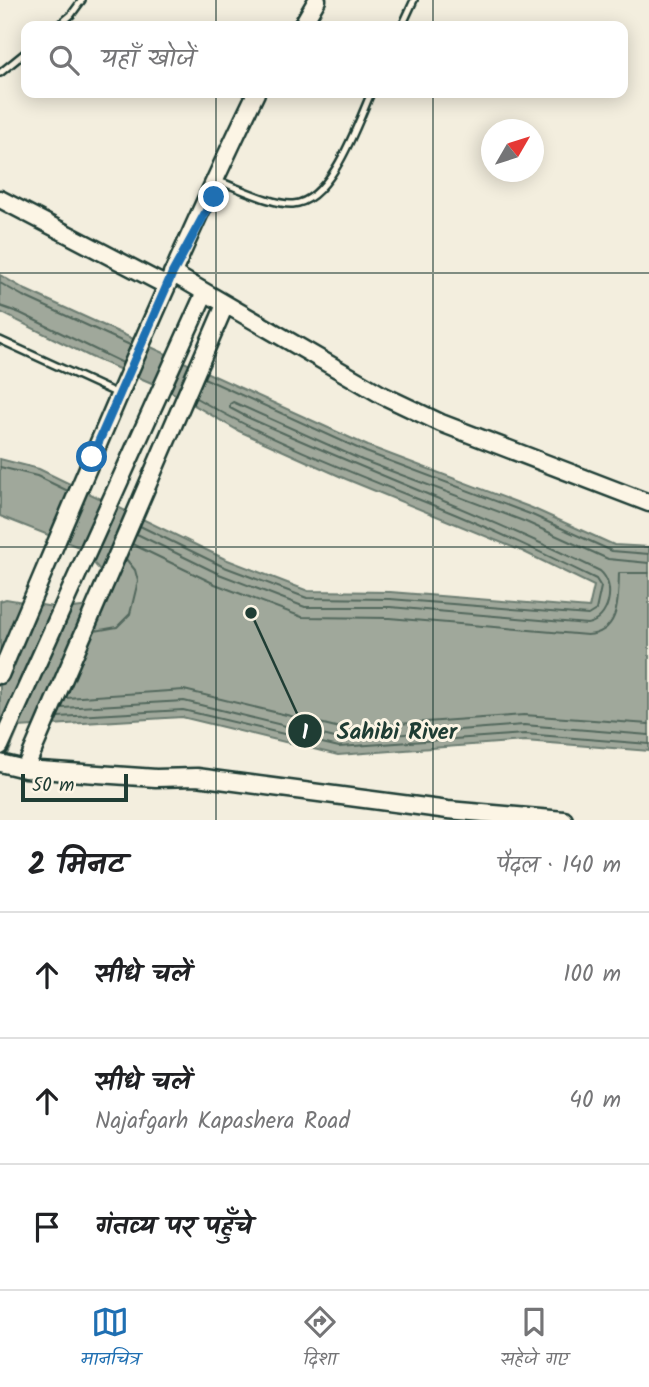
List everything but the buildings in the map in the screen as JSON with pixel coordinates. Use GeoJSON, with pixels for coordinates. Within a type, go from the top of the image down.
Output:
{"type":"FeatureCollection","features":[{"type":"Feature","properties":{"kind":"street"},"geometry":{"type":"LineString","coordinates":[[293,21],[305,0]]}},
{"type":"Feature","properties":{"kind":"street"},"geometry":{"type":"LineString","coordinates":[[305,21],[317,0]]}},
{"type":"Feature","properties":{"kind":"street"},"geometry":{"type":"LineString","coordinates":[[0,675],[125,378],[208,191],[254,98]]}},
{"type":"Feature","properties":{"kind":"street"},"geometry":{"type":"LineString","coordinates":[[172,274],[263,98]]}},
{"type":"Feature","properties":{"kind":"street"},"geometry":{"type":"LineString","coordinates":[[0,200],[172,274],[382,395],[417,412],[649,503]]}},
{"type":"Feature","properties":{"kind":"street"},"geometry":{"type":"LineString","coordinates":[[1,743],[205,292]]}},
{"type":"Feature","properties":{"kind":"street"},"geometry":{"type":"LineString","coordinates":[[25,769],[225,305]]}},
{"type":"Feature","properties":{"kind":"street"},"geometry":{"type":"LineString","coordinates":[[0,763],[25,769],[156,778],[197,777],[435,809],[564,820]]}},
{"type":"Feature","properties":{"kind":"lane"},"geometry":{"type":"LineString","coordinates":[[64,21],[82,0]]}},
{"type":"Feature","properties":{"kind":"lane"},"geometry":{"type":"LineString","coordinates":[[404,21],[414,0]]}},
{"type":"Feature","properties":{"kind":"lane"},"geometry":{"type":"LineString","coordinates":[[0,73],[21,56]]}},
{"type":"Feature","properties":{"kind":"lane"},"geometry":{"type":"LineString","coordinates":[[221,182],[280,203],[295,204],[306,201],[337,166],[369,98]]}},
{"type":"Feature","properties":{"kind":"lane"},"geometry":{"type":"LineString","coordinates":[[0,340],[118,394]]}},
{"type":"Feature","properties":{"kind":"water"},"geometry":{"type":"Polygon","coordinates":[[[0,275],[26,290],[368,446],[532,508],[614,545],[649,547],[649,751],[525,741],[338,755],[182,717],[18,727],[0,719],[0,601],[6,599],[65,609],[106,604],[112,583],[79,547],[0,516],[0,459],[39,469],[225,559],[308,591],[390,592],[589,608],[594,586],[522,551],[346,479],[239,431],[168,390],[91,357],[0,312],[0,275]]]}},
{"type":"Feature","properties":{"kind":"waterway"},"geometry":{"type":"LineString","coordinates":[[4,761],[18,727]]}},
{"type":"Feature","properties":{"kind":"place","name":"Sahibi River"},"geometry":{"type":"Point","coordinates":[251,613]}},
{"type":"Feature","properties":{"kind":"route"},"geometry":{"type":"LineString","coordinates":[[92,457],[172,274],[214,197]]}}]}
